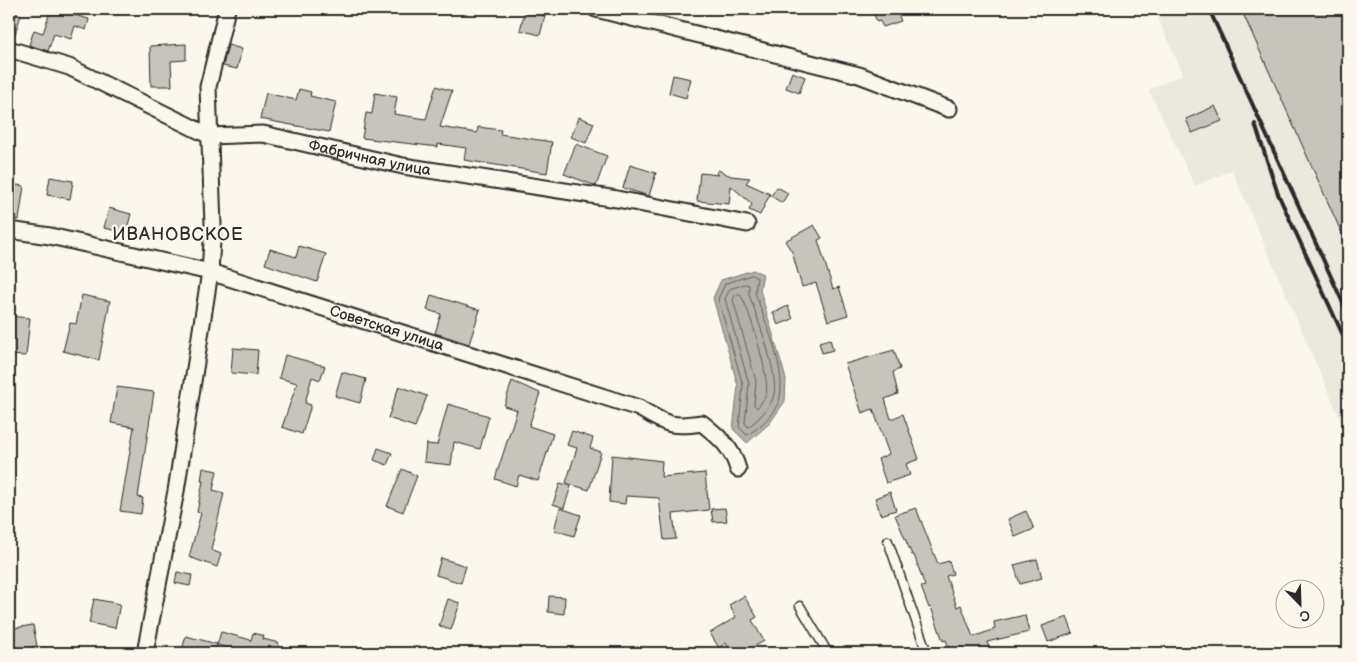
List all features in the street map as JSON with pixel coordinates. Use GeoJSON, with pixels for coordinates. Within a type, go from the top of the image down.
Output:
{"type":"FeatureCollection","features":[{"type":"Feature","properties":{"kind":"street"},"geometry":{"type":"LineString","coordinates":[[145,653],[176,491],[210,272],[213,226],[208,87],[227,9]]}},
{"type":"Feature","properties":{"kind":"street"},"geometry":{"type":"LineString","coordinates":[[596,9],[859,75],[950,109]]}},
{"type":"Feature","properties":{"kind":"street","name":"Фабричная улица"},"geometry":{"type":"LineString","coordinates":[[9,49],[70,67],[210,136],[263,134],[403,166],[617,199],[747,224]]}},
{"type":"Feature","properties":{"kind":"street","name":"Советская улица"},"geometry":{"type":"LineString","coordinates":[[9,230],[50,236],[210,272],[639,408],[662,422],[678,427],[702,423],[716,434],[734,454],[738,469]]}},
{"type":"Feature","properties":{"kind":"lane"},"geometry":{"type":"LineString","coordinates":[[888,541],[927,653]]}},
{"type":"Feature","properties":{"kind":"lane"},"geometry":{"type":"LineString","coordinates":[[800,606],[828,653]]}},
{"type":"Feature","properties":{"kind":"shaded area"},"geometry":{"type":"Polygon","coordinates":[[[1154,9],[1348,9],[1348,437],[1232,170],[1195,186],[1149,90],[1183,74],[1154,9]]]}},
{"type":"Feature","properties":{"kind":"water"},"geometry":{"type":"Polygon","coordinates":[[[753,270],[763,274],[760,290],[786,379],[785,401],[770,423],[747,443],[733,429],[738,386],[713,298],[721,280],[753,270]]]}},
{"type":"Feature","properties":{"kind":"building"},"geometry":{"type":"Polygon","coordinates":[[[51,9],[89,19],[86,30],[75,26],[71,39],[54,34],[48,51],[29,45],[34,30],[43,33],[51,9]]]}},
{"type":"Feature","properties":{"kind":"building"},"geometry":{"type":"Polygon","coordinates":[[[872,9],[896,9],[901,21],[883,27],[880,21],[877,22],[872,9]]]}},
{"type":"Feature","properties":{"kind":"building"},"geometry":{"type":"Polygon","coordinates":[[[1241,9],[1348,9],[1348,247],[1241,9]]]}},
{"type":"Feature","properties":{"kind":"building"},"geometry":{"type":"Polygon","coordinates":[[[9,11],[21,15],[13,40],[9,40],[9,11]]]}},
{"type":"Feature","properties":{"kind":"building"},"geometry":{"type":"Polygon","coordinates":[[[525,11],[545,16],[540,35],[520,30],[525,11]]]}},
{"type":"Feature","properties":{"kind":"building"},"geometry":{"type":"Polygon","coordinates":[[[186,44],[186,60],[171,61],[172,86],[151,86],[150,46],[186,44]]]}},
{"type":"Feature","properties":{"kind":"building"},"geometry":{"type":"Polygon","coordinates":[[[228,45],[242,49],[237,69],[223,66],[228,45]]]}},
{"type":"Feature","properties":{"kind":"building"},"geometry":{"type":"Polygon","coordinates":[[[792,72],[805,77],[799,93],[786,88],[792,72]]]}},
{"type":"Feature","properties":{"kind":"building"},"geometry":{"type":"Polygon","coordinates":[[[673,75],[691,79],[686,98],[669,93],[673,75]]]}},
{"type":"Feature","properties":{"kind":"building"},"geometry":{"type":"Polygon","coordinates":[[[436,86],[452,91],[440,127],[477,133],[478,127],[501,130],[500,134],[552,142],[547,173],[464,160],[466,148],[438,144],[438,147],[362,138],[366,113],[372,114],[375,93],[397,97],[394,114],[426,119],[436,86]]]}},
{"type":"Feature","properties":{"kind":"building"},"geometry":{"type":"Polygon","coordinates":[[[299,89],[311,92],[310,96],[336,102],[329,132],[260,119],[266,93],[296,100],[299,89]]]}},
{"type":"Feature","properties":{"kind":"building"},"geometry":{"type":"Polygon","coordinates":[[[1215,106],[1222,121],[1192,133],[1186,119],[1215,106]]]}},
{"type":"Feature","properties":{"kind":"building"},"geometry":{"type":"Polygon","coordinates":[[[579,117],[594,123],[586,143],[571,137],[579,117]]]}},
{"type":"Feature","properties":{"kind":"building"},"geometry":{"type":"Polygon","coordinates":[[[576,144],[607,156],[596,186],[564,174],[576,144]]]}},
{"type":"Feature","properties":{"kind":"building"},"geometry":{"type":"Polygon","coordinates":[[[630,165],[656,173],[649,196],[623,188],[630,165]]]}},
{"type":"Feature","properties":{"kind":"building"},"geometry":{"type":"Polygon","coordinates":[[[718,170],[731,176],[750,178],[746,183],[770,194],[760,215],[749,210],[752,204],[731,186],[729,204],[697,201],[700,173],[719,175],[716,173],[718,170]]]}},
{"type":"Feature","properties":{"kind":"building"},"geometry":{"type":"Polygon","coordinates":[[[50,177],[73,181],[70,199],[47,195],[50,177]]]}},
{"type":"Feature","properties":{"kind":"building"},"geometry":{"type":"Polygon","coordinates":[[[9,184],[24,186],[19,220],[9,218],[9,184]]]}},
{"type":"Feature","properties":{"kind":"building"},"geometry":{"type":"Polygon","coordinates":[[[777,187],[788,193],[782,203],[771,196],[777,187]]]}},
{"type":"Feature","properties":{"kind":"building"},"geometry":{"type":"Polygon","coordinates":[[[109,208],[131,214],[126,233],[104,228],[109,208]]]}},
{"type":"Feature","properties":{"kind":"building"},"geometry":{"type":"Polygon","coordinates":[[[814,225],[822,238],[818,240],[833,289],[839,287],[848,315],[828,321],[816,283],[802,287],[792,252],[785,241],[814,225]]]}},
{"type":"Feature","properties":{"kind":"building"},"geometry":{"type":"Polygon","coordinates":[[[299,246],[326,254],[317,282],[265,264],[270,249],[296,257],[299,246]]]}},
{"type":"Feature","properties":{"kind":"building"},"geometry":{"type":"Polygon","coordinates":[[[82,295],[110,301],[99,360],[63,351],[70,323],[76,324],[82,295]]]}},
{"type":"Feature","properties":{"kind":"building"},"geometry":{"type":"Polygon","coordinates":[[[431,295],[480,310],[469,344],[435,333],[441,314],[427,310],[431,295]]]}},
{"type":"Feature","properties":{"kind":"building"},"geometry":{"type":"Polygon","coordinates":[[[788,306],[793,319],[778,325],[773,313],[788,306]]]}},
{"type":"Feature","properties":{"kind":"building"},"geometry":{"type":"Polygon","coordinates":[[[9,316],[30,318],[26,356],[9,355],[9,316]]]}},
{"type":"Feature","properties":{"kind":"building"},"geometry":{"type":"Polygon","coordinates":[[[830,339],[833,350],[822,353],[819,342],[830,339]]]}},
{"type":"Feature","properties":{"kind":"building"},"geometry":{"type":"Polygon","coordinates":[[[233,348],[258,350],[256,375],[231,373],[233,348]]]}},
{"type":"Feature","properties":{"kind":"building"},"geometry":{"type":"Polygon","coordinates":[[[894,350],[900,369],[893,372],[898,394],[885,399],[891,419],[903,414],[919,459],[906,464],[910,475],[886,483],[878,459],[889,454],[873,409],[862,413],[845,364],[894,350]]]}},
{"type":"Feature","properties":{"kind":"building"},"geometry":{"type":"Polygon","coordinates":[[[285,355],[325,366],[320,380],[312,377],[305,403],[311,405],[302,434],[282,427],[297,383],[279,378],[285,355]]]}},
{"type":"Feature","properties":{"kind":"building"},"geometry":{"type":"Polygon","coordinates":[[[342,372],[366,379],[360,403],[335,396],[342,372]]]}},
{"type":"Feature","properties":{"kind":"building"},"geometry":{"type":"Polygon","coordinates":[[[512,381],[540,393],[529,426],[553,434],[538,481],[519,475],[516,486],[495,479],[517,410],[504,406],[512,381]]]}},
{"type":"Feature","properties":{"kind":"building"},"geometry":{"type":"Polygon","coordinates":[[[399,386],[427,396],[415,427],[388,418],[399,386]]]}},
{"type":"Feature","properties":{"kind":"building"},"geometry":{"type":"Polygon","coordinates":[[[117,387],[154,392],[138,497],[143,498],[141,514],[120,511],[134,427],[111,423],[117,387]]]}},
{"type":"Feature","properties":{"kind":"building"},"geometry":{"type":"Polygon","coordinates":[[[448,404],[489,416],[480,449],[454,442],[451,465],[424,462],[426,444],[437,445],[448,404]]]}},
{"type":"Feature","properties":{"kind":"building"},"geometry":{"type":"Polygon","coordinates":[[[572,431],[593,438],[590,448],[601,452],[589,490],[566,483],[577,448],[567,445],[572,431]]]}},
{"type":"Feature","properties":{"kind":"building"},"geometry":{"type":"Polygon","coordinates":[[[378,448],[392,453],[387,465],[374,460],[378,448]]]}},
{"type":"Feature","properties":{"kind":"building"},"geometry":{"type":"Polygon","coordinates":[[[612,455],[662,461],[661,477],[705,473],[709,510],[673,514],[676,539],[664,540],[659,498],[626,496],[625,504],[609,502],[612,455]]]}},
{"type":"Feature","properties":{"kind":"building"},"geometry":{"type":"Polygon","coordinates":[[[203,468],[217,471],[213,490],[224,493],[211,550],[221,554],[217,567],[189,557],[201,513],[197,512],[203,481],[201,481],[203,468]]]}},
{"type":"Feature","properties":{"kind":"building"},"geometry":{"type":"Polygon","coordinates":[[[402,469],[417,476],[403,512],[387,506],[402,469]]]}},
{"type":"Feature","properties":{"kind":"building"},"geometry":{"type":"Polygon","coordinates":[[[560,483],[571,486],[564,508],[553,504],[560,483]]]}},
{"type":"Feature","properties":{"kind":"building"},"geometry":{"type":"Polygon","coordinates":[[[890,492],[896,510],[881,515],[875,498],[890,492]]]}},
{"type":"Feature","properties":{"kind":"building"},"geometry":{"type":"Polygon","coordinates":[[[560,508],[581,515],[574,536],[554,530],[560,508]]]}},
{"type":"Feature","properties":{"kind":"building"},"geometry":{"type":"Polygon","coordinates":[[[725,508],[727,521],[713,522],[711,509],[725,508]]]}},
{"type":"Feature","properties":{"kind":"building"},"geometry":{"type":"Polygon","coordinates":[[[916,508],[938,564],[949,561],[953,574],[946,576],[957,607],[961,605],[973,637],[995,629],[994,622],[1025,615],[1029,632],[987,642],[991,653],[951,653],[946,640],[943,641],[931,607],[929,608],[921,587],[925,586],[914,555],[912,555],[895,515],[916,508]]]}},
{"type":"Feature","properties":{"kind":"building"},"geometry":{"type":"Polygon","coordinates":[[[1026,511],[1034,529],[1015,537],[1008,519],[1026,511]]]}},
{"type":"Feature","properties":{"kind":"building"},"geometry":{"type":"Polygon","coordinates":[[[441,558],[466,566],[461,583],[436,575],[441,558]]]}},
{"type":"Feature","properties":{"kind":"building"},"geometry":{"type":"Polygon","coordinates":[[[1037,559],[1042,578],[1020,584],[1014,565],[1037,559]]]}},
{"type":"Feature","properties":{"kind":"building"},"geometry":{"type":"Polygon","coordinates":[[[177,572],[192,575],[190,586],[175,583],[177,572]]]}},
{"type":"Feature","properties":{"kind":"building"},"geometry":{"type":"Polygon","coordinates":[[[549,596],[565,597],[564,614],[548,612],[549,596]]]}},
{"type":"Feature","properties":{"kind":"building"},"geometry":{"type":"Polygon","coordinates":[[[744,596],[757,617],[752,620],[764,641],[743,653],[732,653],[726,643],[719,648],[710,633],[736,617],[729,605],[744,596]]]}},
{"type":"Feature","properties":{"kind":"building"},"geometry":{"type":"Polygon","coordinates":[[[94,599],[120,604],[115,628],[89,623],[94,599]]]}},
{"type":"Feature","properties":{"kind":"building"},"geometry":{"type":"Polygon","coordinates":[[[448,599],[460,603],[451,630],[439,626],[448,599]]]}},
{"type":"Feature","properties":{"kind":"building"},"geometry":{"type":"Polygon","coordinates":[[[1067,617],[1073,633],[1048,642],[1042,626],[1067,617]]]}},
{"type":"Feature","properties":{"kind":"building"},"geometry":{"type":"Polygon","coordinates":[[[33,625],[37,646],[13,650],[9,629],[33,625]]]}},
{"type":"Feature","properties":{"kind":"building"},"geometry":{"type":"Polygon","coordinates":[[[221,632],[251,640],[253,633],[264,636],[263,639],[279,643],[276,653],[246,653],[217,645],[221,632]]]}},
{"type":"Feature","properties":{"kind":"building"},"geometry":{"type":"Polygon","coordinates":[[[186,636],[217,644],[214,653],[181,653],[186,636]]]}},
{"type":"Feature","properties":{"kind":"railway"},"geometry":{"type":"LineString","coordinates":[[1209,9],[1348,314]]}},
{"type":"Feature","properties":{"kind":"railway"},"geometry":{"type":"LineString","coordinates":[[1255,124],[1278,194],[1348,346]]}},
{"type":"Feature","properties":{"kind":"district","name":"ИВАНОВСКОЕ"},"geometry":{"type":"Point","coordinates":[178,234]}}]}
